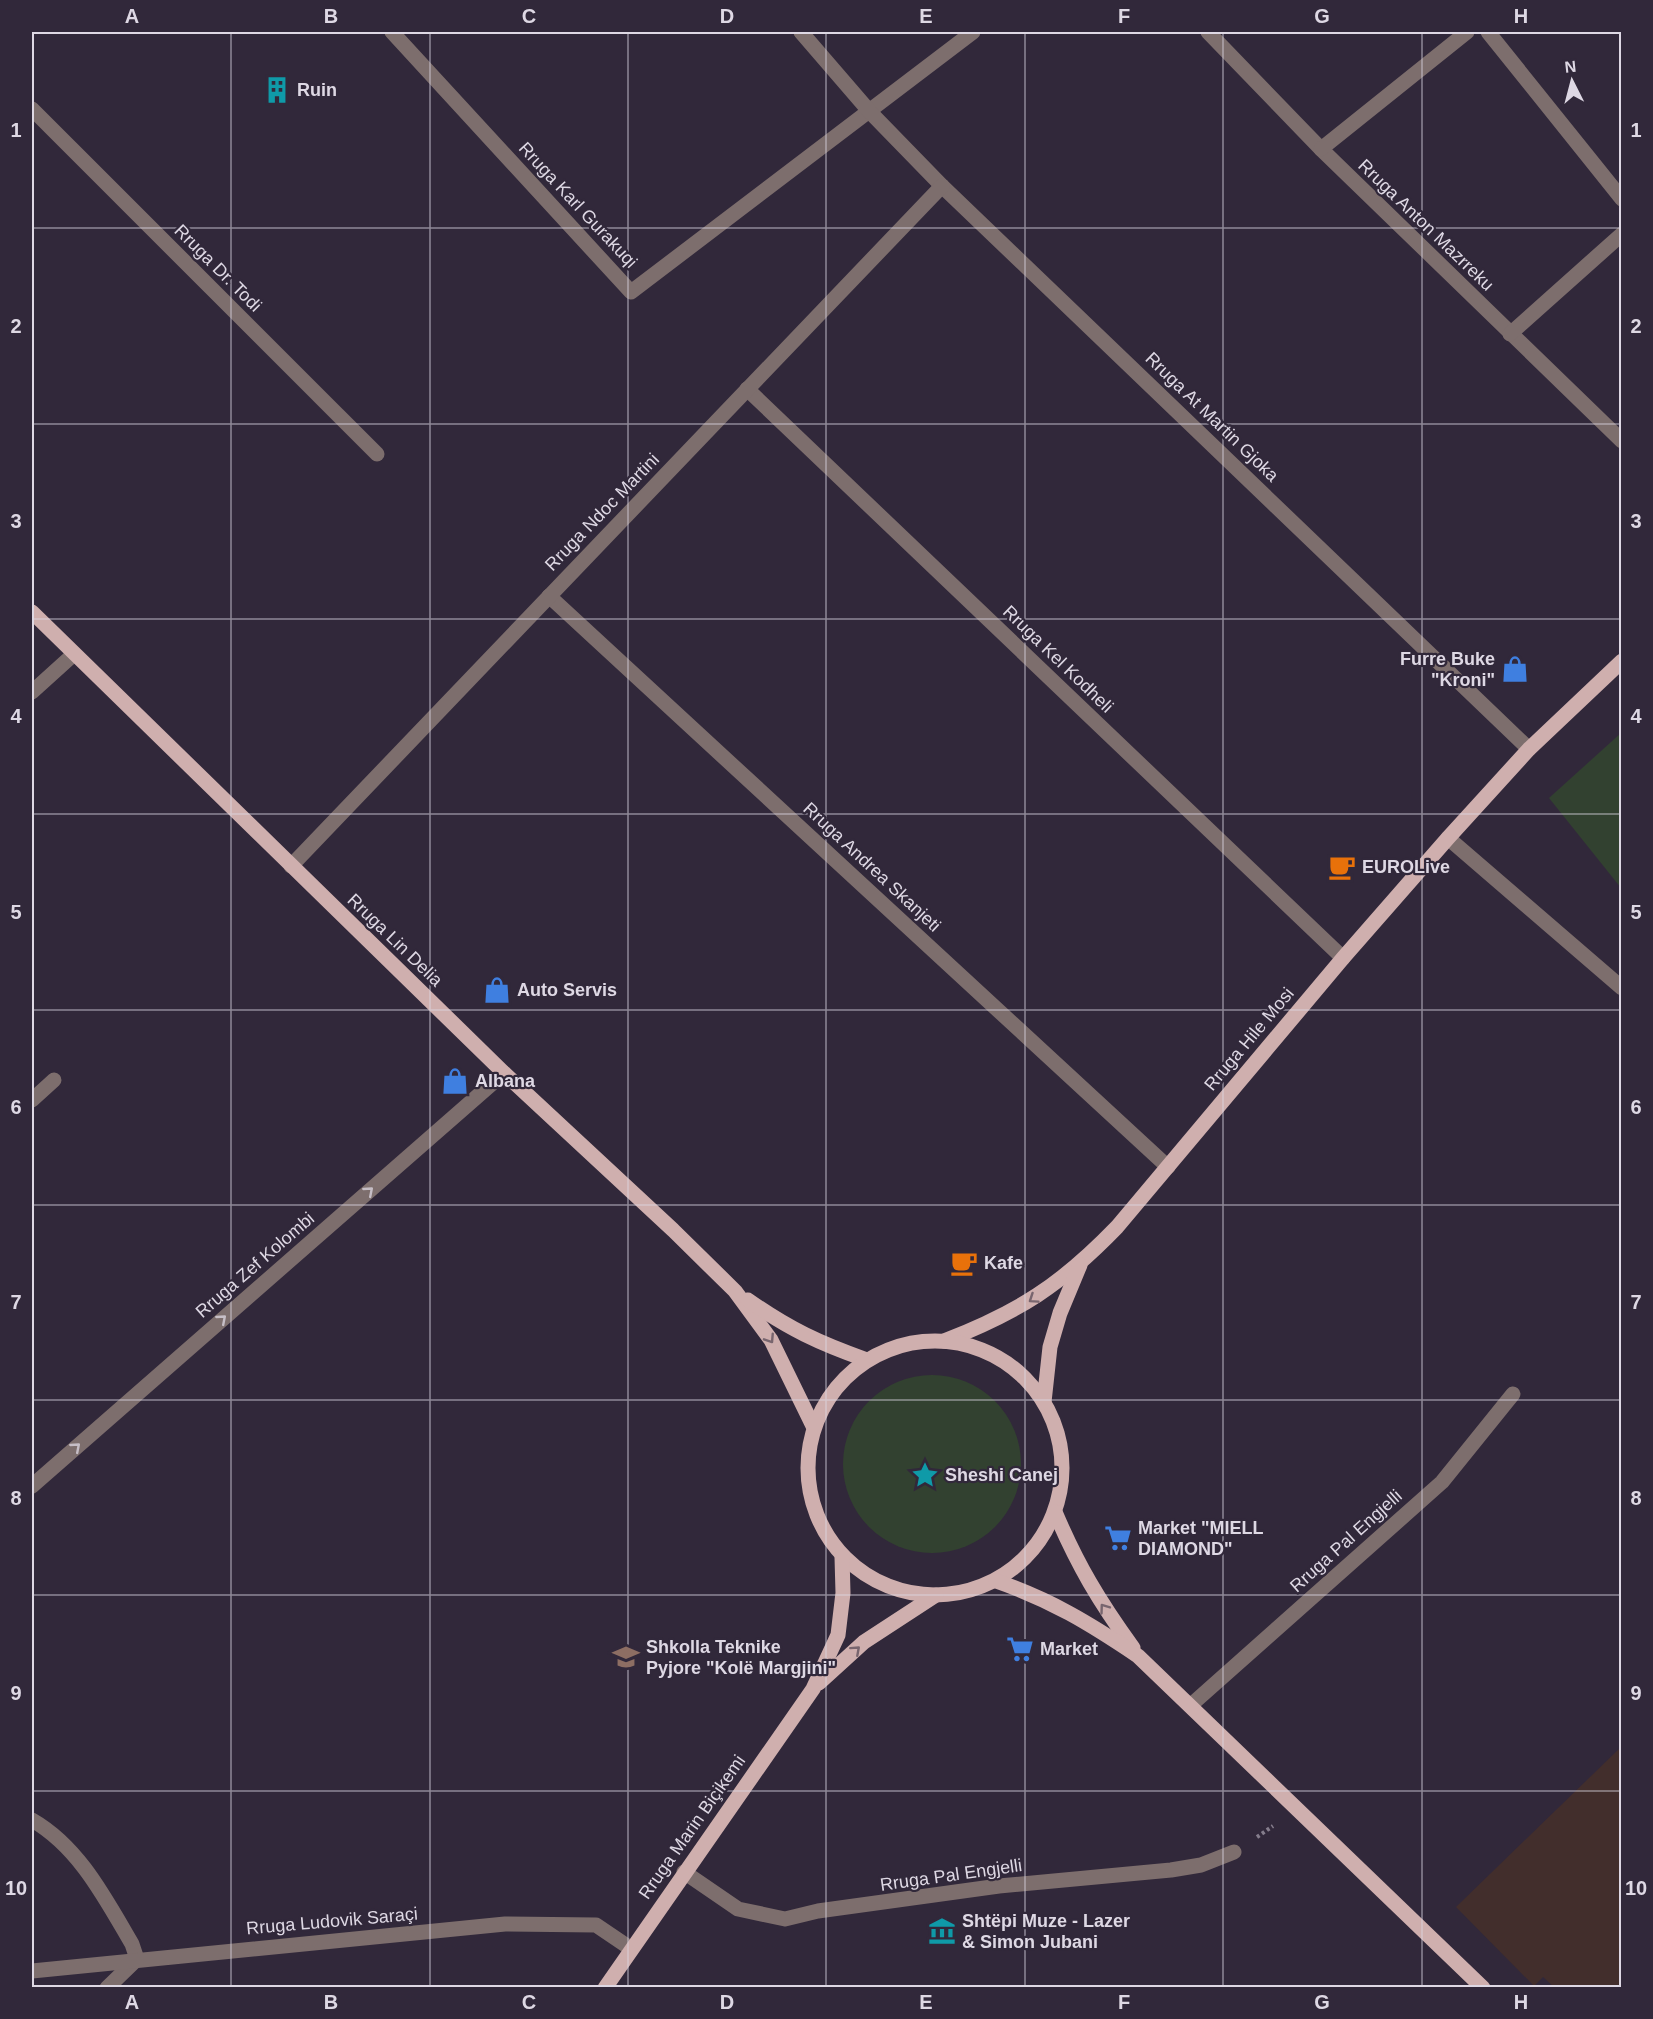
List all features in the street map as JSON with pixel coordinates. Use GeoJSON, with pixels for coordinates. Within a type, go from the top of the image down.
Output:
{"type":"FeatureCollection","features":[{"type":"Feature","properties":{"kind":"main road","name":"Rruga Lin Delia"},"geometry":{"type":"LineString","coordinates":[[32,612],[504,1073],[673,1230],[735,1291],[771,1340],[813,1426]]}},
{"type":"Feature","properties":{"kind":"main road","name":"Rruga Hile Mosi"},"geometry":{"type":"LineString","coordinates":[[944,1341],[994,1322],[1030,1301],[1080,1265],[1167,1167],[1343,958],[1448,838],[1529,749],[1622,661]]}},
{"type":"Feature","properties":{"kind":"main road","name":"Rruga Hile Mosi"},"geometry":{"type":"LineString","coordinates":[[1044,1402],[1050,1347],[1060,1312],[1080,1265]]}},
{"type":"Feature","properties":{"kind":"main road","name":"Rruga Lin Delia"},"geometry":{"type":"LineString","coordinates":[[735,1291],[785,1326],[816,1342],[867,1360]]}},
{"type":"Feature","properties":{"kind":"main road"},"geometry":{"type":"LineString","coordinates":[[944,1341],[983,1350],[1018,1371],[1044,1402],[1059,1437],[1062,1475],[1055,1512],[1032,1551],[996,1581],[958,1593],[919,1595],[880,1585],[842,1557],[816,1519],[806,1473],[813,1426],[836,1386],[867,1360],[904,1344],[944,1341]]}},
{"type":"Feature","properties":{"kind":"main road"},"geometry":{"type":"LineString","coordinates":[[1055,1512],[1096,1598],[1138,1656]]}},
{"type":"Feature","properties":{"kind":"main road","name":"Rruga Marin Biçikemi"},"geometry":{"type":"LineString","coordinates":[[605,1988],[630,1948],[813,1689],[838,1635],[843,1593],[842,1557]]}},
{"type":"Feature","properties":{"kind":"main road"},"geometry":{"type":"LineString","coordinates":[[996,1581],[1039,1596],[1076,1615],[1138,1656],[1299,1808],[1483,1988]]}},
{"type":"Feature","properties":{"kind":"main road","name":"Rruga Marin Biçikemi"},"geometry":{"type":"LineString","coordinates":[[813,1689],[864,1642],[937,1594]]}},
{"type":"Feature","properties":{"kind":"street","name":"Rruga Karl Gurakuqi"},"geometry":{"type":"LineString","coordinates":[[392,32],[632,292],[973,32]]}},
{"type":"Feature","properties":{"kind":"street"},"geometry":{"type":"LineString","coordinates":[[801,32],[870,112]]}},
{"type":"Feature","properties":{"kind":"street","name":"Rruga Anton Mazrreku"},"geometry":{"type":"LineString","coordinates":[[1208,32],[1321,149],[1622,441]]}},
{"type":"Feature","properties":{"kind":"street"},"geometry":{"type":"LineString","coordinates":[[1321,149],[1467,32]]}},
{"type":"Feature","properties":{"kind":"street"},"geometry":{"type":"LineString","coordinates":[[1488,32],[1622,199]]}},
{"type":"Feature","properties":{"kind":"street","name":"Rruga Dr. Todi"},"geometry":{"type":"LineString","coordinates":[[32,109],[377,454]]}},
{"type":"Feature","properties":{"kind":"street","name":"Rruga At Martin Gjoka"},"geometry":{"type":"LineString","coordinates":[[870,112],[942,186],[1529,749]]}},
{"type":"Feature","properties":{"kind":"street","name":"Rruga Ndoc Martini"},"geometry":{"type":"LineString","coordinates":[[291,866],[942,186]]}},
{"type":"Feature","properties":{"kind":"street"},"geometry":{"type":"LineString","coordinates":[[1510,334],[1622,234]]}},
{"type":"Feature","properties":{"kind":"street","name":"Rruga Kel Kodheli"},"geometry":{"type":"LineString","coordinates":[[747,389],[1343,958]]}},
{"type":"Feature","properties":{"kind":"street","name":"Rruga Andrea Skanjeti"},"geometry":{"type":"LineString","coordinates":[[549,596],[1167,1167]]}},
{"type":"Feature","properties":{"kind":"street"},"geometry":{"type":"LineString","coordinates":[[32,692],[74,654]]}},
{"type":"Feature","properties":{"kind":"street"},"geometry":{"type":"LineString","coordinates":[[1448,838],[1622,988]]}},
{"type":"Feature","properties":{"kind":"street","name":"Rruga Zef Kolombi"},"geometry":{"type":"LineString","coordinates":[[32,1486],[504,1073]]}},
{"type":"Feature","properties":{"kind":"street"},"geometry":{"type":"LineString","coordinates":[[32,1100],[54,1080]]}},
{"type":"Feature","properties":{"kind":"street","name":"Rruga Pal Engjelli"},"geometry":{"type":"LineString","coordinates":[[1191,1706],[1442,1482],[1513,1394]]}},
{"type":"Feature","properties":{"kind":"street"},"geometry":{"type":"LineString","coordinates":[[32,1820],[53,1833],[76,1855],[125,1934],[137,1959],[107,1988]]}},
{"type":"Feature","properties":{"kind":"street","name":"Rruga Pal Engjelli"},"geometry":{"type":"LineString","coordinates":[[684,1872],[738,1910],[785,1919],[818,1911],[999,1886],[1171,1870],[1201,1865],[1234,1852]]}},
{"type":"Feature","properties":{"kind":"street","name":"Rruga Ludovik Saraçi"},"geometry":{"type":"LineString","coordinates":[[32,1971],[505,1924],[596,1925],[630,1948]]}},
{"type":"Feature","properties":{"kind":"path"},"geometry":{"type":"LineString","coordinates":[[1234,1852],[1299,1808]]}},
{"type":"Feature","properties":{"kind":"shaded area"},"geometry":{"type":"Polygon","coordinates":[[[1621,1747],[1621,1987],[1554,1987],[1543,1977],[1534,1986],[1456,1907],[1621,1747]]]}},
{"type":"Feature","properties":{"kind":"green space"},"geometry":{"type":"Polygon","coordinates":[[[1621,733],[1621,888],[1549,798],[1621,733]]]}},
{"type":"Feature","properties":{"kind":"green space"},"geometry":{"type":"Polygon","coordinates":[[[932,1375],[966,1382],[995,1401],[1014,1430],[1021,1464],[1014,1498],[995,1527],[966,1546],[932,1553],[898,1546],[869,1527],[850,1498],[843,1464],[850,1430],[869,1401],[898,1382],[932,1375]]]}},
{"type":"Feature","properties":{"kind":"place","name":"Ruin"},"geometry":{"type":"Point","coordinates":[277,90]}},
{"type":"Feature","properties":{"kind":"place","name":"Furre Buke \"Kroni\""},"geometry":{"type":"Point","coordinates":[1515,669]}},
{"type":"Feature","properties":{"kind":"place","name":"EUROLive"},"geometry":{"type":"Point","coordinates":[1342,867]}},
{"type":"Feature","properties":{"kind":"place","name":"Auto Servis"},"geometry":{"type":"Point","coordinates":[497,990]}},
{"type":"Feature","properties":{"kind":"place","name":"Albana"},"geometry":{"type":"Point","coordinates":[455,1081]}},
{"type":"Feature","properties":{"kind":"place","name":"Kafe"},"geometry":{"type":"Point","coordinates":[964,1263]}},
{"type":"Feature","properties":{"kind":"place","name":"Sheshi Canej"},"geometry":{"type":"Point","coordinates":[925,1475]}},
{"type":"Feature","properties":{"kind":"place","name":"Market \"MIELL DIAMOND\""},"geometry":{"type":"Point","coordinates":[1118,1538]}},
{"type":"Feature","properties":{"kind":"place","name":"Market"},"geometry":{"type":"Point","coordinates":[1020,1649]}},
{"type":"Feature","properties":{"kind":"place","name":"Shkolla Teknike Pyjore \"Kolë Margjini\""},"geometry":{"type":"Point","coordinates":[626,1657]}},
{"type":"Feature","properties":{"kind":"place","name":"Shtëpi Muze - Lazer & Simon Jubani"},"geometry":{"type":"Point","coordinates":[942,1931]}}]}
